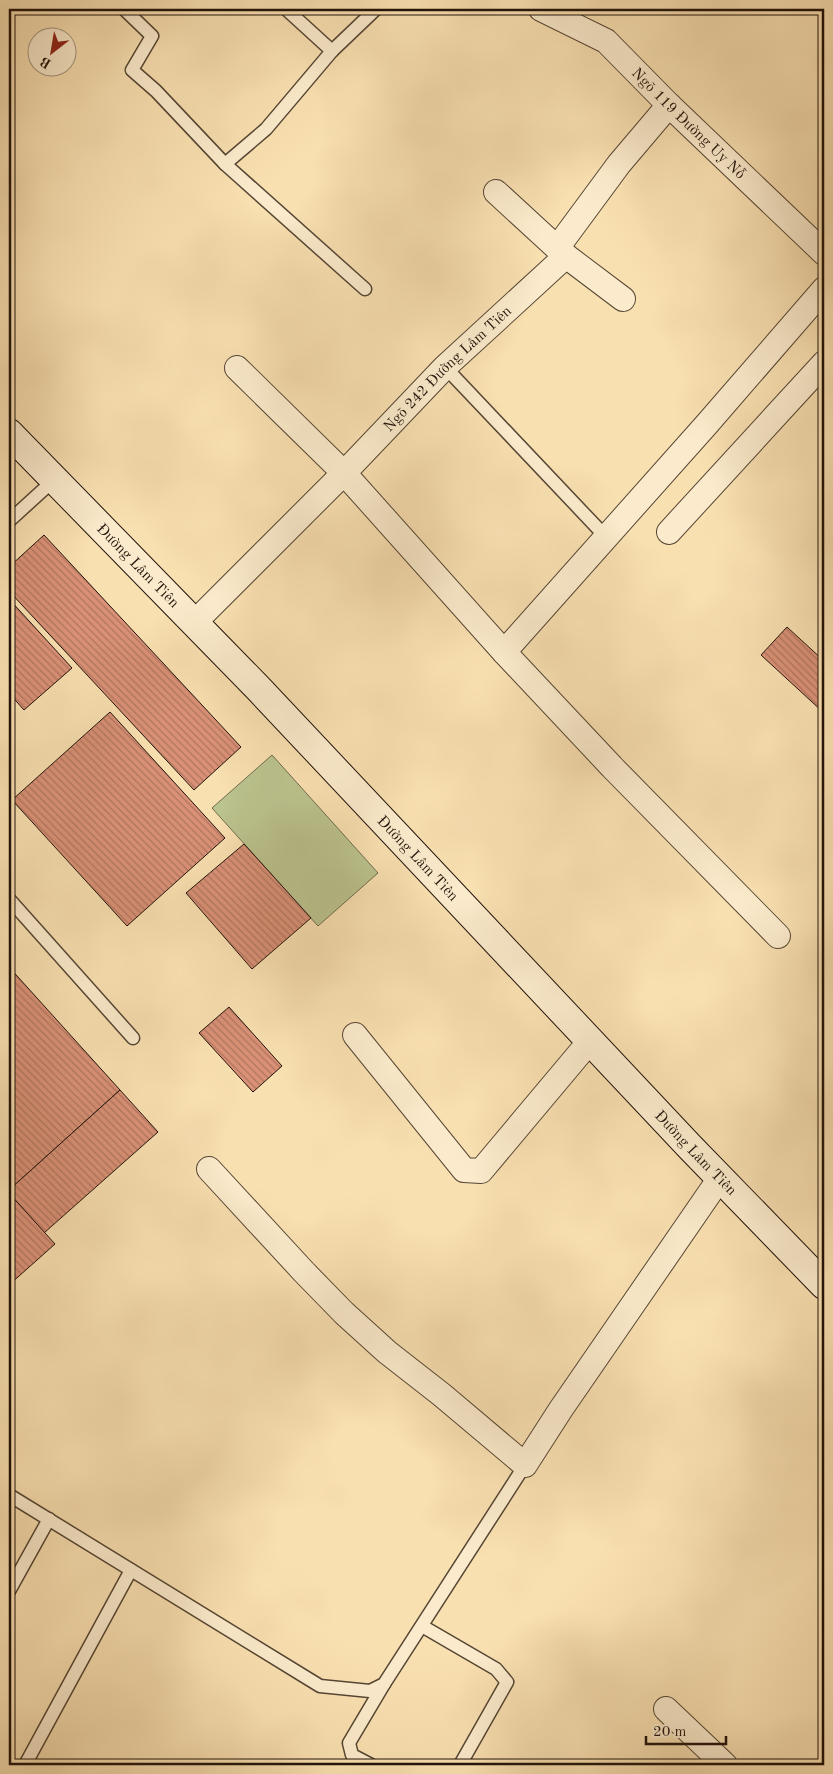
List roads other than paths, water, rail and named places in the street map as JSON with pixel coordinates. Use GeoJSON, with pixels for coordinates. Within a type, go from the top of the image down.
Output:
{"type":"FeatureCollection","features":[{"type":"Feature","properties":{"kind":"street","name":"Ngõ 119 Đường Uy Nỗ"},"geometry":{"type":"LineString","coordinates":[[541,9],[606,41],[824,253]]}},
{"type":"Feature","properties":{"kind":"street","name":"Ngõ 242 Đường Lâm Tiên"},"geometry":{"type":"LineString","coordinates":[[194,623],[344,473],[445,367],[561,252],[619,164],[669,104]]}},
{"type":"Feature","properties":{"kind":"street"},"geometry":{"type":"LineString","coordinates":[[496,192],[561,252],[623,299]]}},
{"type":"Feature","properties":{"kind":"street"},"geometry":{"type":"LineString","coordinates":[[504,652],[824,289]]}},
{"type":"Feature","properties":{"kind":"street"},"geometry":{"type":"LineString","coordinates":[[669,532],[824,362]]}},
{"type":"Feature","properties":{"kind":"street"},"geometry":{"type":"LineString","coordinates":[[237,368],[344,473],[504,652],[612,767],[778,936]]}},
{"type":"Feature","properties":{"kind":"street","name":"Đường Lâm Tiên"},"geometry":{"type":"LineString","coordinates":[[9,433],[280,711],[590,1041],[824,1285]]}},
{"type":"Feature","properties":{"kind":"street"},"geometry":{"type":"LineString","coordinates":[[355,1035],[464,1170],[481,1171],[590,1041]]}},
{"type":"Feature","properties":{"kind":"street"},"geometry":{"type":"LineString","coordinates":[[209,1169],[344,1313],[387,1352],[442,1394],[525,1465],[561,1409],[720,1178]]}},
{"type":"Feature","properties":{"kind":"street"},"geometry":{"type":"LineString","coordinates":[[666,1709],[725,1765]]}},
{"type":"Feature","properties":{"kind":"lane"},"geometry":{"type":"LineString","coordinates":[[124,9],[152,36],[132,70],[156,91],[225,164],[365,289]]}},
{"type":"Feature","properties":{"kind":"lane"},"geometry":{"type":"LineString","coordinates":[[286,9],[332,51]]}},
{"type":"Feature","properties":{"kind":"lane"},"geometry":{"type":"LineString","coordinates":[[225,164],[266,129],[332,51],[376,9]]}},
{"type":"Feature","properties":{"kind":"lane"},"geometry":{"type":"LineString","coordinates":[[445,367],[606,537]]}},
{"type":"Feature","properties":{"kind":"lane"},"geometry":{"type":"LineString","coordinates":[[9,521],[54,480]]}},
{"type":"Feature","properties":{"kind":"lane"},"geometry":{"type":"LineString","coordinates":[[9,899],[133,1038]]}},
{"type":"Feature","properties":{"kind":"lane"},"geometry":{"type":"LineString","coordinates":[[371,1765],[352,1755],[348,1743],[525,1465]]}},
{"type":"Feature","properties":{"kind":"lane"},"geometry":{"type":"LineString","coordinates":[[9,1495],[320,1686],[370,1691],[384,1684]]}},
{"type":"Feature","properties":{"kind":"lane"},"geometry":{"type":"LineString","coordinates":[[9,1591],[49,1519]]}},
{"type":"Feature","properties":{"kind":"lane"},"geometry":{"type":"LineString","coordinates":[[25,1765],[131,1570]]}},
{"type":"Feature","properties":{"kind":"lane"},"geometry":{"type":"LineString","coordinates":[[422,1626],[496,1669],[507,1682],[460,1765]]}}]}
